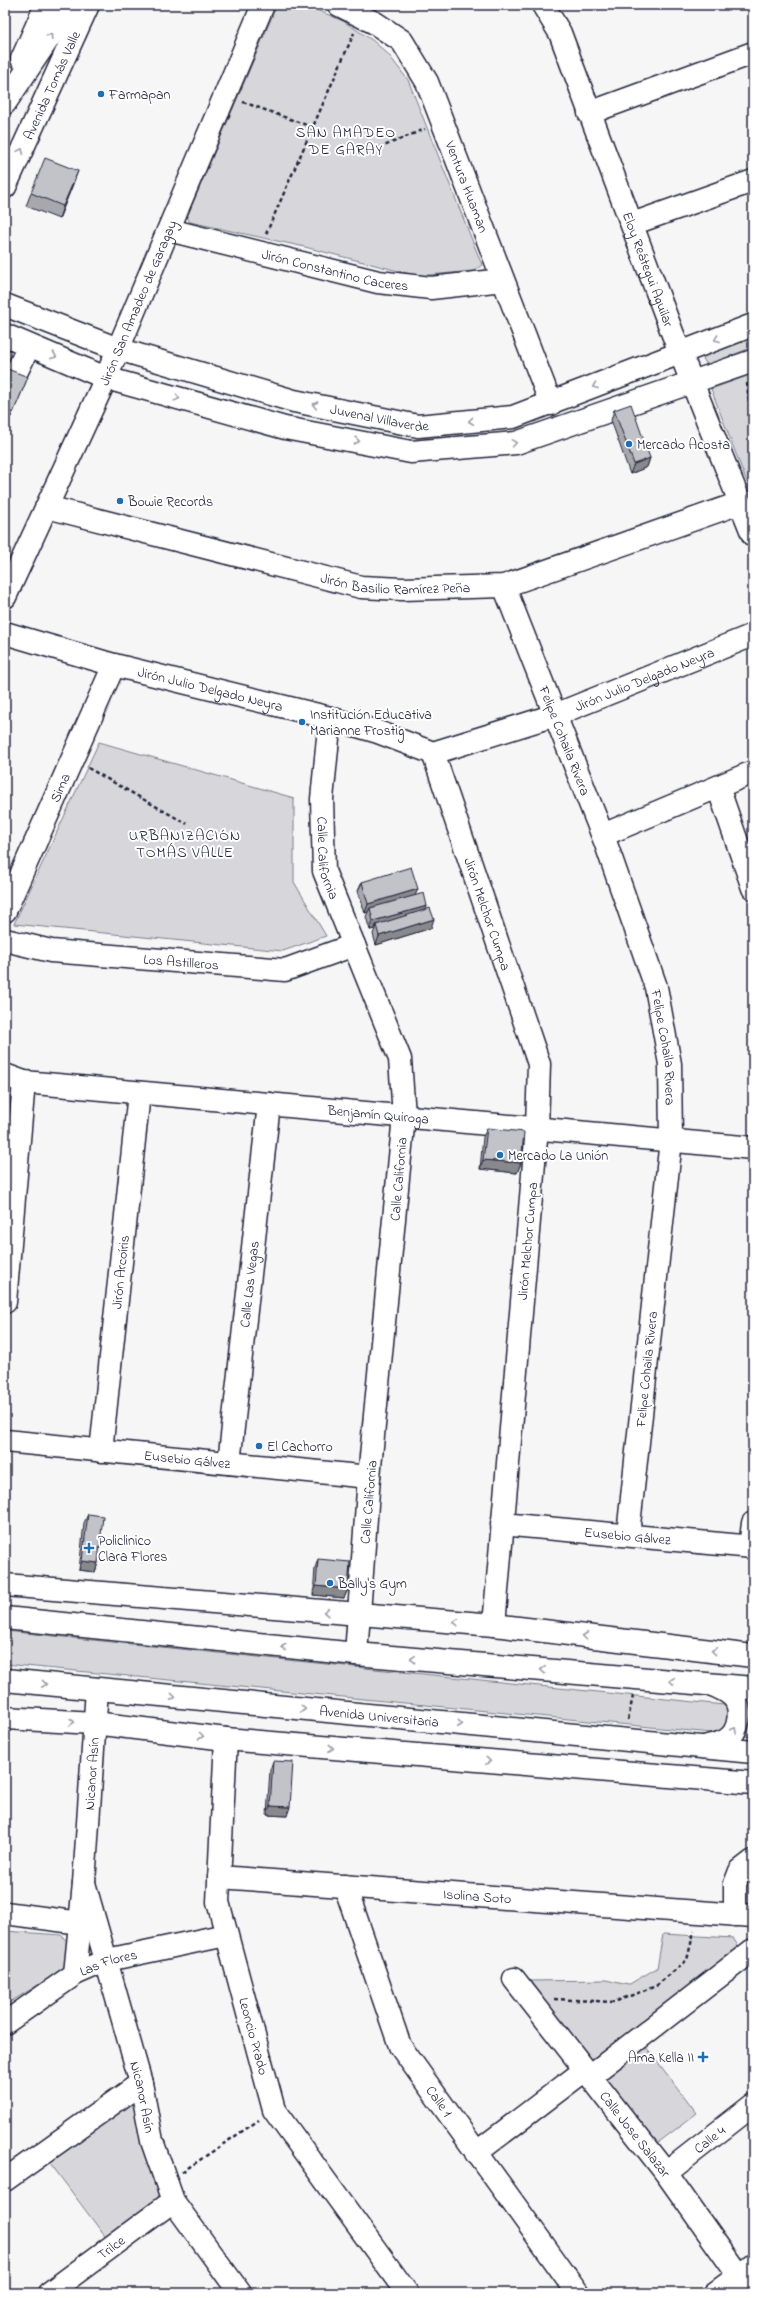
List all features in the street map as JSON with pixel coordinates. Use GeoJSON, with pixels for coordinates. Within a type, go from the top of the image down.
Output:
{"type":"FeatureCollection","features":[{"type":"Feature","properties":{"kind":"street"},"geometry":{"type":"LineString","coordinates":[[5,96],[46,5]]}},
{"type":"Feature","properties":{"kind":"street"},"geometry":{"type":"LineString","coordinates":[[5,103],[71,5]]}},
{"type":"Feature","properties":{"kind":"street","name":"Avenida Tomás Valle"},"geometry":{"type":"LineString","coordinates":[[5,187],[88,5]]}},
{"type":"Feature","properties":{"kind":"street","name":"Jirón San Amadeo de Garagay"},"geometry":{"type":"LineString","coordinates":[[5,597],[106,378],[263,5]]}},
{"type":"Feature","properties":{"kind":"street","name":"Ventura Huaman"},"geometry":{"type":"LineString","coordinates":[[339,5],[362,16],[402,41],[427,82],[551,404]]}},
{"type":"Feature","properties":{"kind":"street","name":"Eloy Reátegui Aguilar"},"geometry":{"type":"LineString","coordinates":[[543,5],[560,33],[681,353],[753,535]]}},
{"type":"Feature","properties":{"kind":"street"},"geometry":{"type":"LineString","coordinates":[[589,113],[753,53]]}},
{"type":"Feature","properties":{"kind":"street"},"geometry":{"type":"LineString","coordinates":[[632,224],[753,181]]}},
{"type":"Feature","properties":{"kind":"street","name":"Jirón Constantino Caceres"},"geometry":{"type":"LineString","coordinates":[[169,230],[378,282],[431,288],[503,280]]}},
{"type":"Feature","properties":{"kind":"street","name":"Juvenal Villaverde"},"geometry":{"type":"LineString","coordinates":[[5,305],[118,349],[294,401],[418,426],[513,417],[551,404],[753,325]]}},
{"type":"Feature","properties":{"kind":"street","name":"Juvenal Villaverde"},"geometry":{"type":"LineString","coordinates":[[5,336],[106,378],[285,428],[411,452],[516,443],[753,361]]}},
{"type":"Feature","properties":{"kind":"street"},"geometry":{"type":"LineString","coordinates":[[12,371],[29,346]]}},
{"type":"Feature","properties":{"kind":"street","name":"Jirón Basilio Ramírez Peña"},"geometry":{"type":"LineString","coordinates":[[46,507],[361,587],[402,590],[504,586],[740,502]]}},
{"type":"Feature","properties":{"kind":"street","name":"Felipe Cohaila Rivera"},"geometry":{"type":"LineString","coordinates":[[504,586],[603,835],[656,987],[670,1064],[671,1140],[628,1534]]}},
{"type":"Feature","properties":{"kind":"street","name":"Jirón Julio Delgado Neyra"},"geometry":{"type":"LineString","coordinates":[[5,633],[114,665],[330,718],[378,732],[433,753],[555,715],[753,635]]}},
{"type":"Feature","properties":{"kind":"street","name":"Sima"},"geometry":{"type":"LineString","coordinates":[[5,911],[114,665]]}},
{"type":"Feature","properties":{"kind":"street","name":"Calle California"},"geometry":{"type":"LineString","coordinates":[[330,718],[322,799],[324,872],[400,1060],[404,1116],[369,1477],[356,1654]]}},
{"type":"Feature","properties":{"kind":"street","name":"Jirón Melchor Cumpa"},"geometry":{"type":"LineString","coordinates":[[433,753],[539,1064],[537,1128],[494,1626]]}},
{"type":"Feature","properties":{"kind":"street"},"geometry":{"type":"LineString","coordinates":[[603,835],[753,772]]}},
{"type":"Feature","properties":{"kind":"street"},"geometry":{"type":"LineString","coordinates":[[718,787],[753,888]]}},
{"type":"Feature","properties":{"kind":"street","name":"Los Astilleros"},"geometry":{"type":"LineString","coordinates":[[5,940],[50,951],[285,970],[354,945]]}},
{"type":"Feature","properties":{"kind":"street"},"geometry":{"type":"LineString","coordinates":[[5,1302],[15,1079]]}},
{"type":"Feature","properties":{"kind":"street","name":"Benjamín Quiroga"},"geometry":{"type":"LineString","coordinates":[[15,1079],[139,1093],[753,1148]]}},
{"type":"Feature","properties":{"kind":"street","name":"Jirón Arcoíris"},"geometry":{"type":"LineString","coordinates":[[101,1451],[139,1093]]}},
{"type":"Feature","properties":{"kind":"street","name":"Calle Las Vegas"},"geometry":{"type":"LineString","coordinates":[[229,1463],[269,1104]]}},
{"type":"Feature","properties":{"kind":"street","name":"Eusebio Gálvez"},"geometry":{"type":"LineString","coordinates":[[5,1441],[369,1477]]}},
{"type":"Feature","properties":{"kind":"street"},"geometry":{"type":"LineString","coordinates":[[752,1547],[753,1523]]}},
{"type":"Feature","properties":{"kind":"street","name":"Eusebio Gálvez"},"geometry":{"type":"LineString","coordinates":[[502,1524],[628,1534],[752,1547]]}},
{"type":"Feature","properties":{"kind":"street"},"geometry":{"type":"LineString","coordinates":[[5,1585],[494,1626],[753,1656]]}},
{"type":"Feature","properties":{"kind":"street"},"geometry":{"type":"LineString","coordinates":[[5,1618],[356,1654],[753,1688]]}},
{"type":"Feature","properties":{"kind":"street","name":"Avenida Universitaria"},"geometry":{"type":"LineString","coordinates":[[5,1680],[753,1752]]}},
{"type":"Feature","properties":{"kind":"street"},"geometry":{"type":"LineString","coordinates":[[701,1748],[727,1740],[736,1730],[739,1716],[738,1703],[732,1695],[713,1685]]}},
{"type":"Feature","properties":{"kind":"street","name":"Nicanor Asín"},"geometry":{"type":"LineString","coordinates":[[75,1974],[81,1923],[97,1689]]}},
{"type":"Feature","properties":{"kind":"street"},"geometry":{"type":"LineString","coordinates":[[5,1718],[94,1723],[226,1739],[753,1784]]}},
{"type":"Feature","properties":{"kind":"street","name":"Leoncio Prado"},"geometry":{"type":"LineString","coordinates":[[226,1739],[218,1902],[274,2110],[407,2293]]}},
{"type":"Feature","properties":{"kind":"street"},"geometry":{"type":"LineString","coordinates":[[744,1916],[735,1884],[740,1871],[753,1861]]}},
{"type":"Feature","properties":{"kind":"street","name":"Isolina Soto"},"geometry":{"type":"LineString","coordinates":[[219,1877],[744,1916]]}},
{"type":"Feature","properties":{"kind":"street","name":"Nicanor Asín"},"geometry":{"type":"LineString","coordinates":[[84,1883],[141,2082],[152,2141],[170,2192],[240,2293]]}},
{"type":"Feature","properties":{"kind":"street","name":"Calle 1"},"geometry":{"type":"LineString","coordinates":[[345,1886],[400,2046],[578,2293]]}},
{"type":"Feature","properties":{"kind":"street"},"geometry":{"type":"LineString","coordinates":[[5,1913],[81,1923]]}},
{"type":"Feature","properties":{"kind":"street","name":"Las Flores"},"geometry":{"type":"LineString","coordinates":[[5,2023],[75,1974],[106,1960],[226,1934]]}},
{"type":"Feature","properties":{"kind":"street"},"geometry":{"type":"LineString","coordinates":[[476,2153],[753,1950]]}},
{"type":"Feature","properties":{"kind":"street","name":"Calle Jose Salazar"},"geometry":{"type":"LineString","coordinates":[[514,1979],[747,2278]]}},
{"type":"Feature","properties":{"kind":"street"},"geometry":{"type":"LineString","coordinates":[[5,2180],[141,2082]]}},
{"type":"Feature","properties":{"kind":"street","name":"Calle 4"},"geometry":{"type":"LineString","coordinates":[[666,2173],[753,2105]]}},
{"type":"Feature","properties":{"kind":"street","name":"Trilce"},"geometry":{"type":"LineString","coordinates":[[49,2293],[170,2192]]}},
{"type":"Feature","properties":{"kind":"street"},"geometry":{"type":"LineString","coordinates":[[715,2293],[747,2278]]}},
{"type":"Feature","properties":{"kind":"path"},"geometry":{"type":"LineString","coordinates":[[258,252],[312,126],[362,16]]}},
{"type":"Feature","properties":{"kind":"path"},"geometry":{"type":"LineString","coordinates":[[237,100],[312,126]]}},
{"type":"Feature","properties":{"kind":"path"},"geometry":{"type":"LineString","coordinates":[[379,148],[442,123]]}},
{"type":"Feature","properties":{"kind":"path"},"geometry":{"type":"LineString","coordinates":[[72,759],[187,824]]}},
{"type":"Feature","properties":{"kind":"path"},"geometry":{"type":"LineString","coordinates":[[624,1740],[637,1678]]}},
{"type":"Feature","properties":{"kind":"path"},"geometry":{"type":"LineString","coordinates":[[530,1998],[614,2002],[656,1986],[687,1960],[699,1913]]}},
{"type":"Feature","properties":{"kind":"path"},"geometry":{"type":"LineString","coordinates":[[170,2192],[274,2110]]}},
{"type":"Feature","properties":{"kind":"shaded area"},"geometry":{"type":"Polygon","coordinates":[[[277,5],[305,5],[343,21],[372,40],[388,54],[408,80],[482,265],[473,271],[418,276],[305,247],[190,222],[187,217],[277,5]]]}},
{"type":"Feature","properties":{"kind":"shaded area"},"geometry":{"type":"Polygon","coordinates":[[[753,337],[753,347],[707,365],[702,357],[753,337]]]}},
{"type":"Feature","properties":{"kind":"shaded area"},"geometry":{"type":"Polygon","coordinates":[[[753,374],[753,498],[711,389],[753,374]]]}},
{"type":"Feature","properties":{"kind":"shaded area"},"geometry":{"type":"Polygon","coordinates":[[[99,742],[294,798],[294,882],[326,936],[283,951],[14,924],[99,742]]]}},
{"type":"Feature","properties":{"kind":"shaded area"},"geometry":{"type":"Polygon","coordinates":[[[5,1631],[753,1708],[753,1737],[5,1664],[5,1631]]]}},
{"type":"Feature","properties":{"kind":"shaded area"},"geometry":{"type":"Polygon","coordinates":[[[5,1931],[61,1935],[83,1958],[5,2005],[5,1931]]]}},
{"type":"Feature","properties":{"kind":"shaded area"},"geometry":{"type":"Polygon","coordinates":[[[663,1934],[733,1938],[742,1952],[595,2065],[531,1981],[606,1980],[628,1985],[657,1968],[663,1934]]]}},
{"type":"Feature","properties":{"kind":"shaded area"},"geometry":{"type":"Polygon","coordinates":[[[646,2047],[697,2113],[655,2145],[605,2078],[646,2047]]]}},
{"type":"Feature","properties":{"kind":"shaded area"},"geometry":{"type":"Polygon","coordinates":[[[132,2098],[164,2196],[107,2239],[47,2159],[132,2098]]]}},
{"type":"Feature","properties":{"kind":"building"},"geometry":{"type":"Polygon","coordinates":[[[45,158],[78,171],[63,206],[31,193],[45,158]]]}},
{"type":"Feature","properties":{"kind":"building"},"geometry":{"type":"Polygon","coordinates":[[[5,368],[28,377],[13,413],[5,410],[5,368]]]}},
{"type":"Feature","properties":{"kind":"building"},"geometry":{"type":"Polygon","coordinates":[[[631,404],[650,458],[634,464],[614,410],[631,404]]]}},
{"type":"Feature","properties":{"kind":"building"},"geometry":{"type":"Polygon","coordinates":[[[411,867],[418,889],[368,904],[362,882],[411,867]]]}},
{"type":"Feature","properties":{"kind":"building"},"geometry":{"type":"Polygon","coordinates":[[[424,893],[427,906],[373,921],[370,908],[424,893]]]}},
{"type":"Feature","properties":{"kind":"building"},"geometry":{"type":"Polygon","coordinates":[[[430,908],[434,919],[379,936],[376,925],[430,908]]]}},
{"type":"Feature","properties":{"kind":"building","name":"Mercado La Unión"},"geometry":{"type":"Polygon","coordinates":[[[487,1128],[524,1132],[521,1163],[483,1160],[487,1128]]]}},
{"type":"Feature","properties":{"kind":"building","name":"Policlinico Clara Flores"},"geometry":{"type":"Polygon","coordinates":[[[88,1514],[103,1516],[98,1563],[82,1561],[88,1514]]]}},
{"type":"Feature","properties":{"kind":"building","name":"Bally's Gym"},"geometry":{"type":"Polygon","coordinates":[[[318,1559],[350,1562],[348,1589],[316,1586],[318,1559]]]}},
{"type":"Feature","properties":{"kind":"building"},"geometry":{"type":"Polygon","coordinates":[[[273,1761],[293,1762],[290,1807],[270,1806],[273,1761]]]}},
{"type":"Feature","properties":{"kind":"place","name":"Farmapan"},"geometry":{"type":"Point","coordinates":[101,94]}},
{"type":"Feature","properties":{"kind":"place","name":"Mercado Acosta"},"geometry":{"type":"Point","coordinates":[629,444]}},
{"type":"Feature","properties":{"kind":"place","name":"Bowie Records"},"geometry":{"type":"Point","coordinates":[120,501]}},
{"type":"Feature","properties":{"kind":"place","name":"Institución Educativa Marianne Frostig"},"geometry":{"type":"Point","coordinates":[302,722]}},
{"type":"Feature","properties":{"kind":"place","name":"Mercado La Unión"},"geometry":{"type":"Point","coordinates":[500,1155]}},
{"type":"Feature","properties":{"kind":"place","name":"El Cachorro"},"geometry":{"type":"Point","coordinates":[259,1446]}},
{"type":"Feature","properties":{"kind":"place","name":"Policlinico Clara Flores"},"geometry":{"type":"Point","coordinates":[89,1548]}},
{"type":"Feature","properties":{"kind":"place","name":"Bally's Gym"},"geometry":{"type":"Point","coordinates":[330,1583]}},
{"type":"Feature","properties":{"kind":"place","name":"Ama Kella II"},"geometry":{"type":"Point","coordinates":[703,2057]}},
{"type":"Feature","properties":{"kind":"district","name":"SAN AMADEO DE GARAY"},"geometry":{"type":"Point","coordinates":[346,140]}},
{"type":"Feature","properties":{"kind":"district","name":"URBANIZACIÓN TOMÁS VALLE"},"geometry":{"type":"Point","coordinates":[185,844]}}]}
